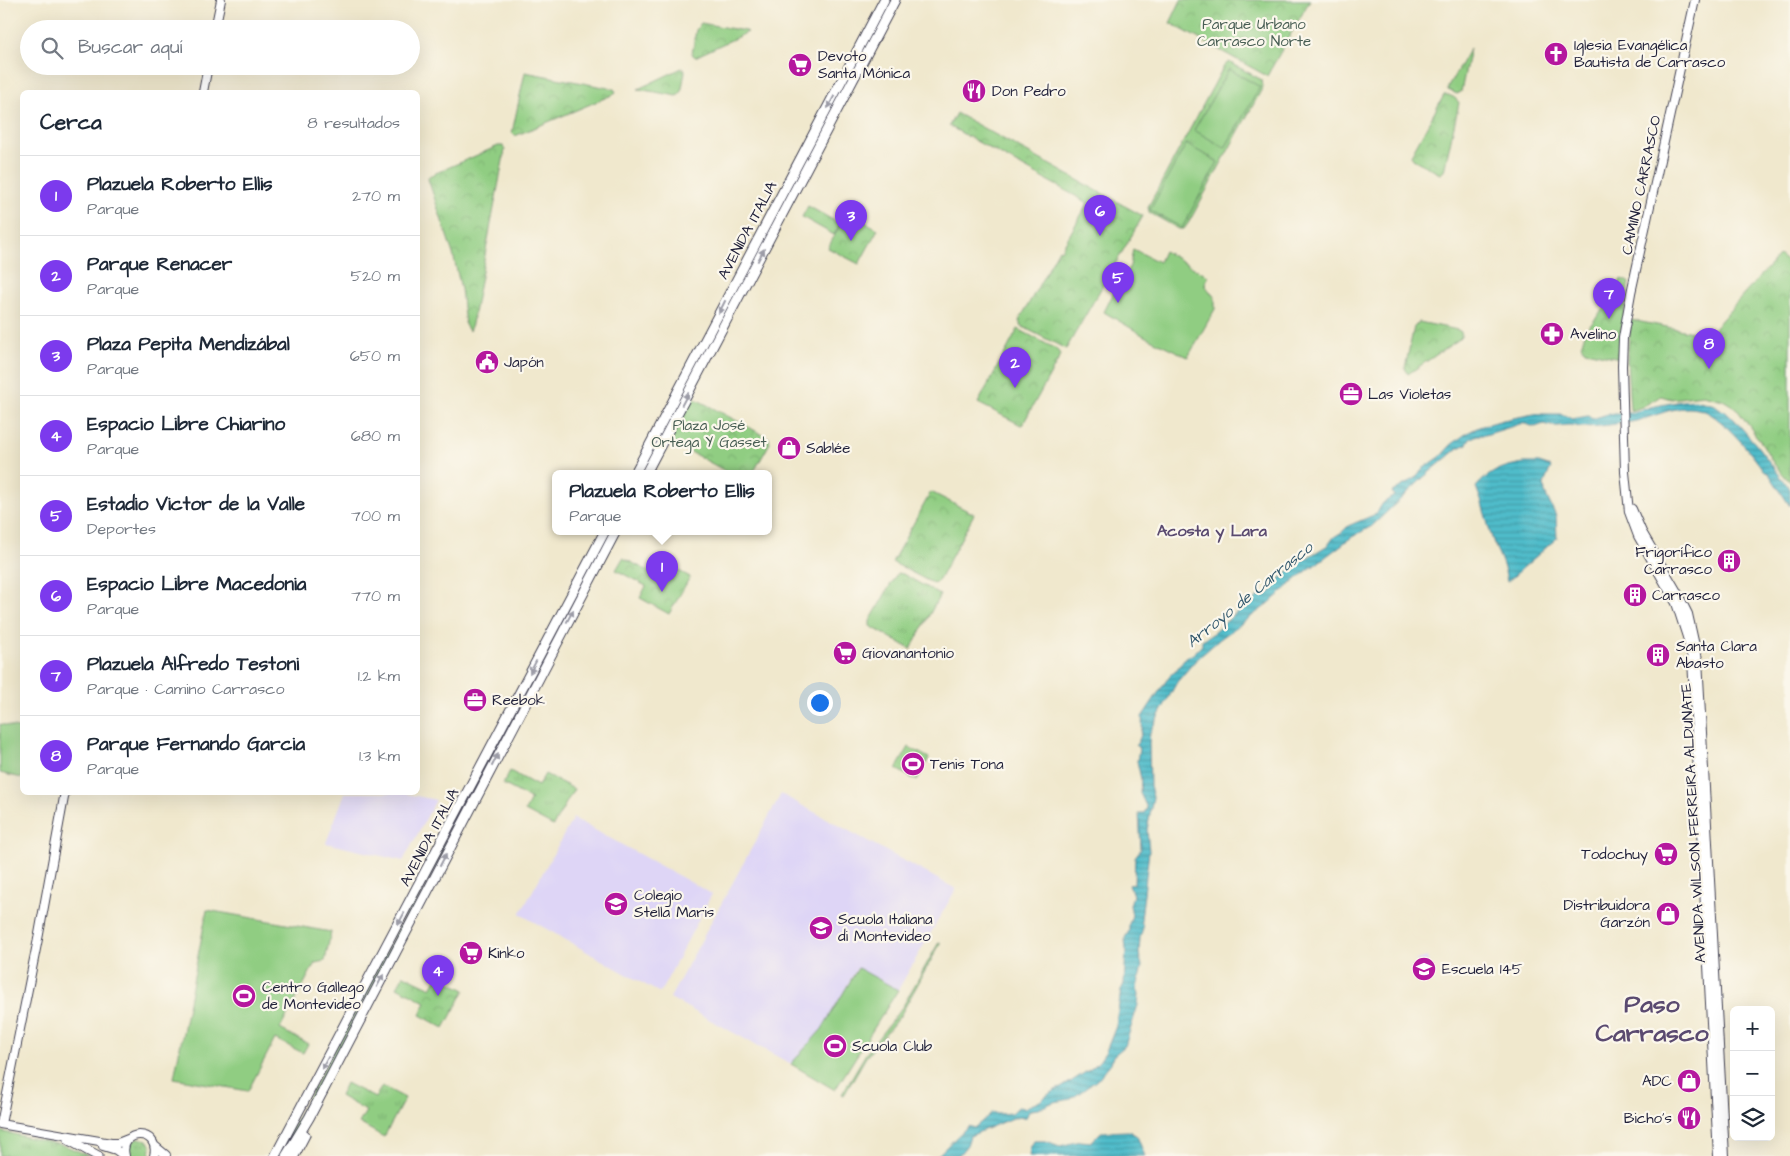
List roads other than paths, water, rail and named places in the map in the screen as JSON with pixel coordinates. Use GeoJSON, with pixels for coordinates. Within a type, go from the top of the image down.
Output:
{"type":"FeatureCollection","features":[{"type":"Feature","properties":{"kind":"main road"},"geometry":{"type":"LineString","coordinates":[[218,20],[221,0]]}},
{"type":"Feature","properties":{"kind":"main road"},"geometry":{"type":"LineString","coordinates":[[858,60],[870,27],[884,0]]}},
{"type":"Feature","properties":{"kind":"main road","name":"AVENIDA ITALIA"},"geometry":{"type":"LineString","coordinates":[[637,470],[858,60],[895,0]]}},
{"type":"Feature","properties":{"kind":"main road","name":"CAMINO CARRASCO"},"geometry":{"type":"LineString","coordinates":[[1624,436],[1622,366],[1626,318],[1695,0]]}},
{"type":"Feature","properties":{"kind":"main road","name":"AVENIDA ITALIA"},"geometry":{"type":"LineString","coordinates":[[648,470],[846,94],[858,60]]}},
{"type":"Feature","properties":{"kind":"main road"},"geometry":{"type":"LineString","coordinates":[[203,90],[206,75]]}},
{"type":"Feature","properties":{"kind":"main road","name":"AVENIDA WILSON FERREIRA ALDUNATE"},"geometry":{"type":"LineString","coordinates":[[1624,436],[1629,512],[1638,536],[1676,603],[1688,637],[1692,659],[1718,1156]]}},
{"type":"Feature","properties":{"kind":"main road","name":"AVENIDA WILSON FERREIRA ALDUNATE"},"geometry":{"type":"LineString","coordinates":[[1629,505],[1642,532],[1685,607],[1694,636],[1698,659],[1725,1156]]}},
{"type":"Feature","properties":{"kind":"main road","name":"AVENIDA ITALIA"},"geometry":{"type":"LineString","coordinates":[[275,1156],[603,535]]}},
{"type":"Feature","properties":{"kind":"main road","name":"AVENIDA ITALIA"},"geometry":{"type":"LineString","coordinates":[[286,1156],[309,1118],[614,535]]}},
{"type":"Feature","properties":{"kind":"main road"},"geometry":{"type":"LineString","coordinates":[[64,795],[39,934],[0,1124],[114,1144],[137,1135],[142,1135],[150,1139],[167,1156]]}},
{"type":"Feature","properties":{"kind":"main road"},"geometry":{"type":"LineString","coordinates":[[294,1156],[309,1127],[309,1118]]}},
{"type":"Feature","properties":{"kind":"main road"},"geometry":{"type":"LineString","coordinates":[[24,1129],[27,1132],[109,1148],[124,1156],[124,1146],[128,1139]]}},
{"type":"Feature","properties":{"kind":"main road"},"geometry":{"type":"LineString","coordinates":[[69,1140],[98,1156]]}},
{"type":"Feature","properties":{"kind":"main road"},"geometry":{"type":"LineString","coordinates":[[154,1156],[155,1146]]}},
{"type":"Feature","properties":{"kind":"main road"},"geometry":{"type":"LineString","coordinates":[[161,1156],[167,1156]]}},
{"type":"Feature","properties":{"kind":"water"},"geometry":{"type":"Polygon","coordinates":[[[1695,400],[1715,405],[1734,419],[1790,489],[1790,506],[1769,474],[1764,471],[1725,425],[1698,409],[1681,408],[1631,422],[1594,427],[1544,424],[1535,427],[1523,423],[1485,435],[1477,435],[1470,439],[1467,444],[1458,448],[1424,477],[1372,526],[1352,537],[1300,576],[1267,605],[1220,639],[1195,661],[1177,682],[1150,732],[1150,786],[1153,797],[1147,830],[1149,851],[1141,919],[1143,928],[1140,937],[1139,954],[1142,966],[1137,988],[1139,994],[1138,1005],[1125,1046],[1113,1056],[1111,1063],[1097,1080],[1071,1099],[1054,1102],[1038,1109],[1030,1110],[1026,1117],[1012,1118],[970,1136],[967,1145],[958,1156],[937,1156],[968,1126],[974,1128],[993,1112],[997,1114],[1012,1113],[1018,1107],[1025,1108],[1040,1101],[1092,1068],[1106,1051],[1116,1026],[1121,990],[1124,984],[1125,938],[1129,931],[1132,915],[1130,905],[1133,895],[1129,885],[1134,884],[1135,857],[1141,849],[1139,813],[1144,813],[1147,808],[1140,793],[1141,779],[1137,761],[1139,749],[1136,745],[1142,732],[1142,717],[1170,675],[1175,672],[1184,659],[1193,654],[1202,645],[1202,640],[1211,635],[1236,613],[1250,606],[1258,596],[1264,596],[1271,592],[1278,580],[1297,564],[1328,545],[1334,537],[1348,526],[1376,514],[1383,503],[1394,496],[1392,492],[1416,478],[1421,470],[1440,457],[1451,445],[1479,427],[1534,414],[1562,414],[1572,419],[1588,416],[1592,419],[1608,414],[1631,413],[1651,407],[1695,400]]]}},
{"type":"Feature","properties":{"kind":"water"},"geometry":{"type":"Polygon","coordinates":[[[1524,463],[1539,463],[1551,467],[1544,484],[1545,493],[1556,516],[1557,538],[1507,582],[1504,567],[1494,544],[1476,487],[1498,470],[1524,463]]]}},
{"type":"Feature","properties":{"kind":"water"},"geometry":{"type":"Polygon","coordinates":[[[1129,1131],[1137,1136],[1145,1156],[1029,1156],[1030,1148],[1034,1141],[1046,1141],[1060,1146],[1080,1141],[1091,1142],[1101,1132],[1129,1131]]]}},
{"type":"Feature","properties":{"kind":"place","name":"Iglesia Evangélica Bautista de Carrasco"},"geometry":{"type":"Point","coordinates":[1556,54]}},
{"type":"Feature","properties":{"kind":"place","name":"Devoto Santa Mónica"},"geometry":{"type":"Point","coordinates":[800,65]}},
{"type":"Feature","properties":{"kind":"place","name":"Don Pedro"},"geometry":{"type":"Point","coordinates":[974,91]}},
{"type":"Feature","properties":{"kind":"place","name":"Espacio Libre Macedonia"},"geometry":{"type":"Point","coordinates":[1100,236]}},
{"type":"Feature","properties":{"kind":"place","name":"Plaza Pepita Mendizábal"},"geometry":{"type":"Point","coordinates":[851,241]}},
{"type":"Feature","properties":{"kind":"place","name":"Estadio Victor de la Valle"},"geometry":{"type":"Point","coordinates":[1118,303]}},
{"type":"Feature","properties":{"kind":"place","name":"Plazuela Alfredo Testoni"},"geometry":{"type":"Point","coordinates":[1609,319]}},
{"type":"Feature","properties":{"kind":"place","name":"Avelino"},"geometry":{"type":"Point","coordinates":[1552,334]}},
{"type":"Feature","properties":{"kind":"place","name":"Japón"},"geometry":{"type":"Point","coordinates":[487,362]}},
{"type":"Feature","properties":{"kind":"place","name":"Parque Fernando Garcia"},"geometry":{"type":"Point","coordinates":[1709,369]}},
{"type":"Feature","properties":{"kind":"place","name":"Parque Renacer"},"geometry":{"type":"Point","coordinates":[1015,388]}},
{"type":"Feature","properties":{"kind":"place","name":"Las Violetas"},"geometry":{"type":"Point","coordinates":[1351,394]}},
{"type":"Feature","properties":{"kind":"place","name":"Sablée"},"geometry":{"type":"Point","coordinates":[789,448]}},
{"type":"Feature","properties":{"kind":"place","name":"Frigorífico Carrasco"},"geometry":{"type":"Point","coordinates":[1729,561]}},
{"type":"Feature","properties":{"kind":"place","name":"Plazuela Roberto Ellis"},"geometry":{"type":"Point","coordinates":[662,592]}},
{"type":"Feature","properties":{"kind":"place","name":"Carrasco"},"geometry":{"type":"Point","coordinates":[1635,595]}},
{"type":"Feature","properties":{"kind":"place","name":"Giovanantonio"},"geometry":{"type":"Point","coordinates":[845,653]}},
{"type":"Feature","properties":{"kind":"place","name":"Santa Clara Abasto"},"geometry":{"type":"Point","coordinates":[1658,655]}},
{"type":"Feature","properties":{"kind":"place","name":"Reebok"},"geometry":{"type":"Point","coordinates":[475,700]}},
{"type":"Feature","properties":{"kind":"place","name":"Tenis Tona"},"geometry":{"type":"Point","coordinates":[913,764]}},
{"type":"Feature","properties":{"kind":"place","name":"Todochuy"},"geometry":{"type":"Point","coordinates":[1666,854]}},
{"type":"Feature","properties":{"kind":"place","name":"Colegio Stella Maris"},"geometry":{"type":"Point","coordinates":[616,904]}},
{"type":"Feature","properties":{"kind":"place","name":"Distribuidora Garzón"},"geometry":{"type":"Point","coordinates":[1668,914]}},
{"type":"Feature","properties":{"kind":"place","name":"Scuola Italiana di Montevideo"},"geometry":{"type":"Point","coordinates":[821,928]}},
{"type":"Feature","properties":{"kind":"place","name":"Kinko"},"geometry":{"type":"Point","coordinates":[471,953]}},
{"type":"Feature","properties":{"kind":"place","name":"Escuela 145"},"geometry":{"type":"Point","coordinates":[1424,969]}},
{"type":"Feature","properties":{"kind":"place","name":"Centro Gallego de Montevideo"},"geometry":{"type":"Point","coordinates":[244,996]}},
{"type":"Feature","properties":{"kind":"place","name":"Espacio Libre Chiarino"},"geometry":{"type":"Point","coordinates":[438,996]}},
{"type":"Feature","properties":{"kind":"place","name":"Scuola Club"},"geometry":{"type":"Point","coordinates":[835,1046]}},
{"type":"Feature","properties":{"kind":"place","name":"ADC"},"geometry":{"type":"Point","coordinates":[1689,1081]}},
{"type":"Feature","properties":{"kind":"place","name":"Bicho's"},"geometry":{"type":"Point","coordinates":[1689,1118]}},
{"type":"Feature","properties":{"kind":"district","name":"Acosta y Lara"},"geometry":{"type":"Point","coordinates":[1212,530]}},
{"type":"Feature","properties":{"kind":"district","name":"Paso Carrasco"},"geometry":{"type":"Point","coordinates":[1652,1018]}},
{"type":"Feature","properties":{"kind":"park label","name":"Parque Urbano Carrasco Norte"},"geometry":{"type":"Point","coordinates":[1254,32]}},
{"type":"Feature","properties":{"kind":"park label","name":"Plaza José Ortega Y Gasset"},"geometry":{"type":"Point","coordinates":[709,434]}},
{"type":"Feature","properties":{"kind":"water label","name":"Arroyo de Carrasco"},"geometry":{"type":"Point","coordinates":[1249,594]}}]}
